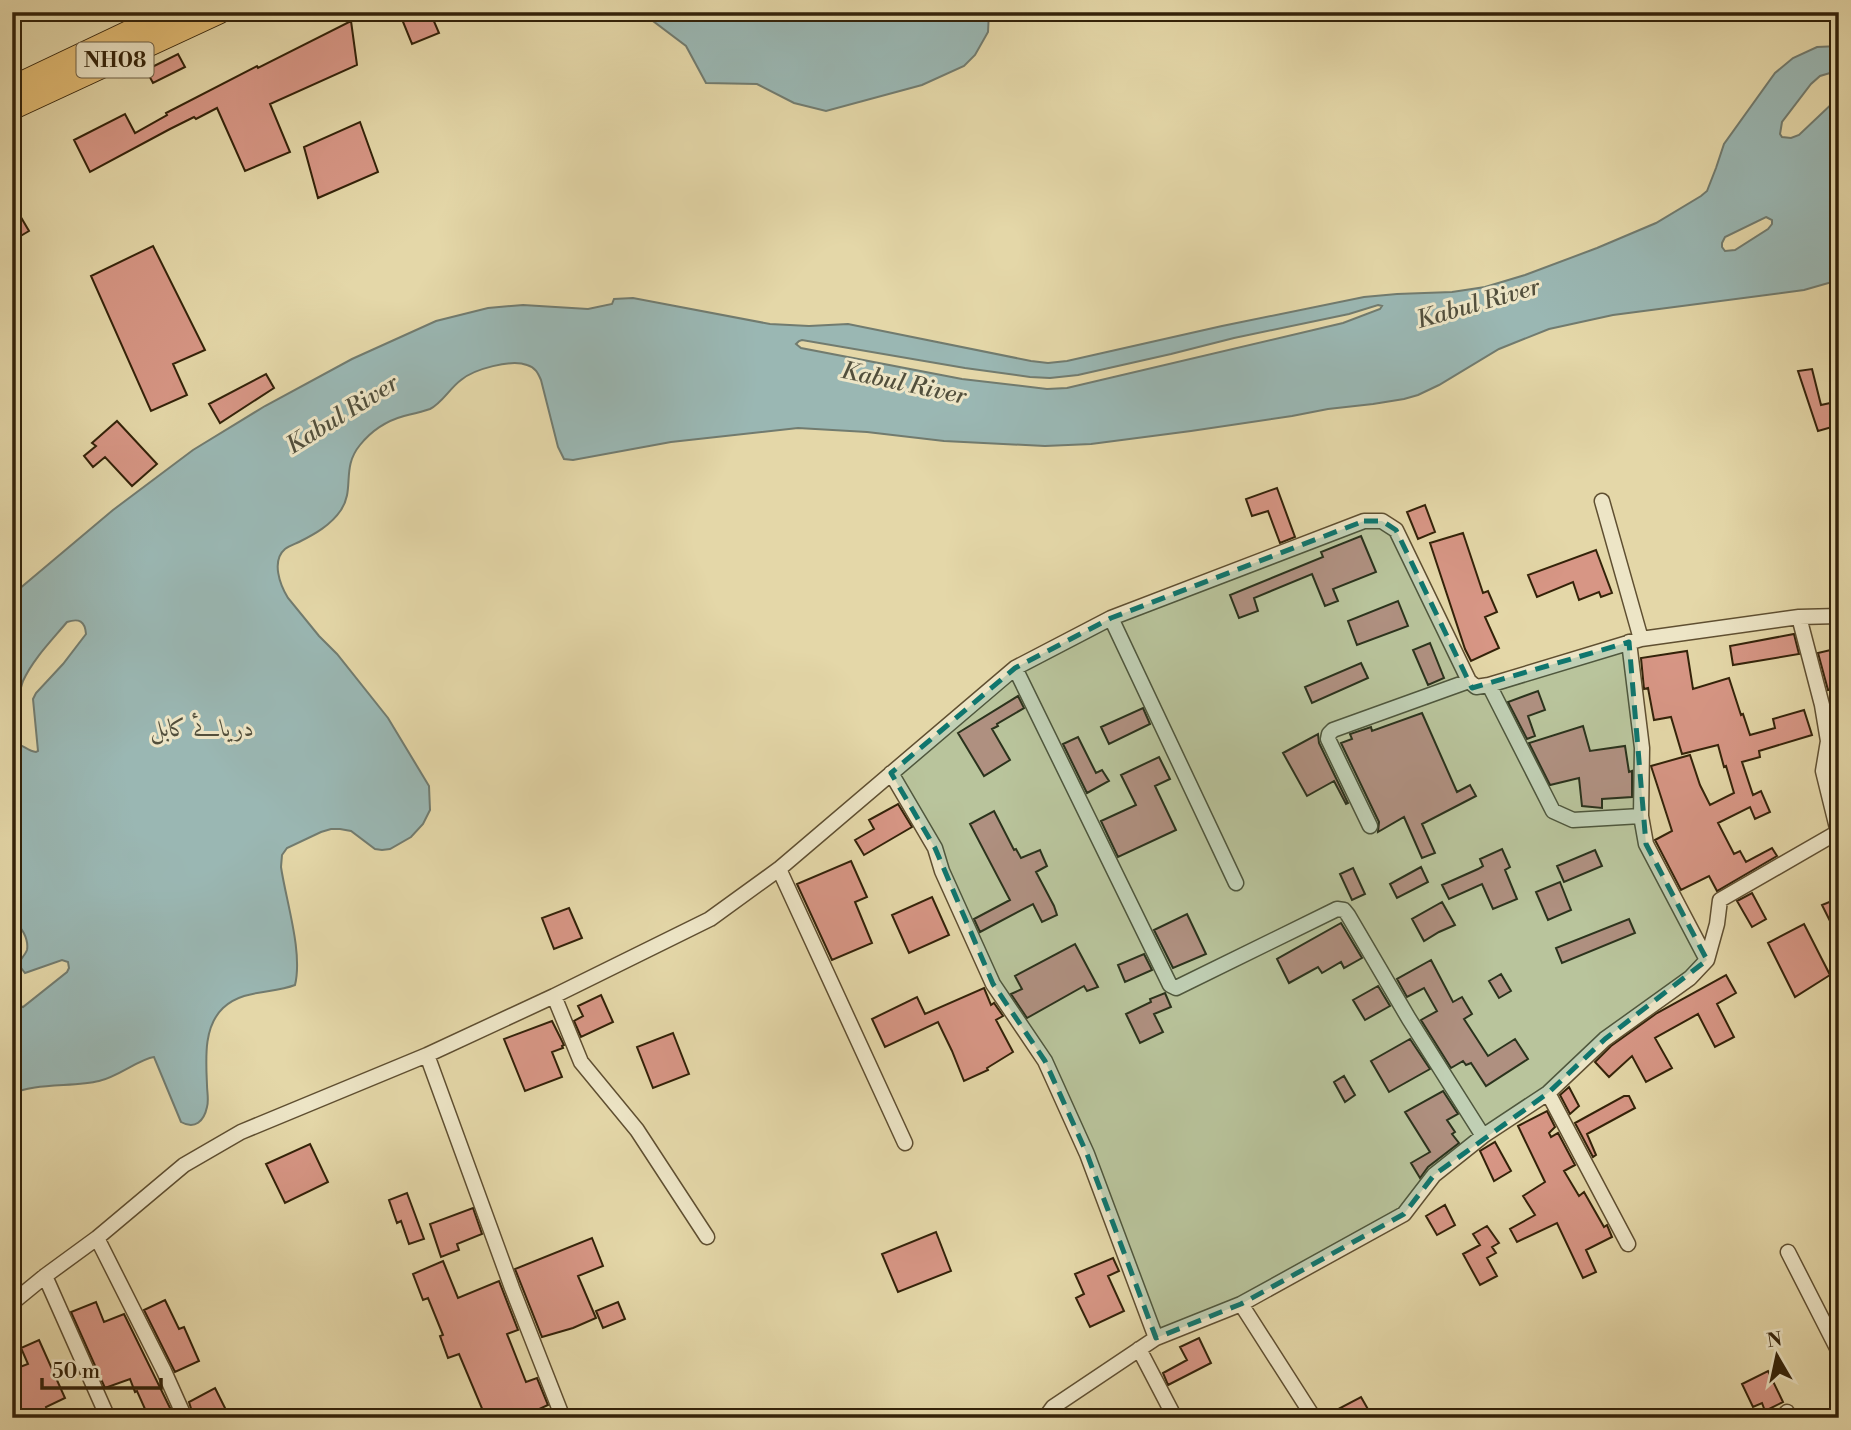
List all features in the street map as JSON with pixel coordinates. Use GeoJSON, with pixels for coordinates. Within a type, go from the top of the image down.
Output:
{"type":"FeatureCollection","features":[{"type":"Feature","properties":{"kind":"highway","name":"NH08"},"geometry":{"type":"LineString","coordinates":[[12,88],[172,12]]}},
{"type":"Feature","properties":{"kind":"highway","name":"NH08"},"geometry":{"type":"LineString","coordinates":[[12,108],[219,12]]}},
{"type":"Feature","properties":{"kind":"street"},"geometry":{"type":"LineString","coordinates":[[1602,501],[1635,640],[1642,748],[1641,816],[1646,844],[1707,960]]}},
{"type":"Feature","properties":{"kind":"street"},"geometry":{"type":"LineString","coordinates":[[12,1303],[97,1238],[184,1165],[241,1132],[427,1055],[710,919],[779,869],[1015,668],[1111,618],[1364,521],[1382,521],[1396,530],[1469,681],[1476,687],[1635,640],[1799,617],[1839,616]]}},
{"type":"Feature","properties":{"kind":"street"},"geometry":{"type":"LineString","coordinates":[[1045,1418],[1053,1407],[1156,1338],[1241,1304],[1404,1214],[1434,1175],[1483,1136],[1548,1093],[1605,1039],[1690,978],[1707,960],[1717,924],[1720,900],[1838,833],[1823,771],[1828,741],[1826,729],[1799,617]]}},
{"type":"Feature","properties":{"kind":"street"},"geometry":{"type":"LineString","coordinates":[[1111,618],[1236,883]]}},
{"type":"Feature","properties":{"kind":"street"},"geometry":{"type":"LineString","coordinates":[[1015,668],[1170,985],[1176,988],[1337,909],[1344,910],[1409,1020],[1483,1136]]}},
{"type":"Feature","properties":{"kind":"street"},"geometry":{"type":"LineString","coordinates":[[1370,826],[1328,739],[1329,734],[1333,730],[1469,681]]}},
{"type":"Feature","properties":{"kind":"street"},"geometry":{"type":"LineString","coordinates":[[1489,685],[1553,811],[1573,820],[1641,816]]}},
{"type":"Feature","properties":{"kind":"street"},"geometry":{"type":"LineString","coordinates":[[891,773],[935,848],[942,871],[993,984],[1045,1061],[1087,1154],[1156,1338]]}},
{"type":"Feature","properties":{"kind":"street"},"geometry":{"type":"LineString","coordinates":[[779,869],[905,1143]]}},
{"type":"Feature","properties":{"kind":"street"},"geometry":{"type":"LineString","coordinates":[[554,996],[581,1062],[637,1130],[707,1237]]}},
{"type":"Feature","properties":{"kind":"street"},"geometry":{"type":"LineString","coordinates":[[427,1055],[512,1288],[564,1418]]}},
{"type":"Feature","properties":{"kind":"street"},"geometry":{"type":"LineString","coordinates":[[1548,1093],[1628,1244]]}},
{"type":"Feature","properties":{"kind":"street"},"geometry":{"type":"LineString","coordinates":[[97,1238],[185,1418]]}},
{"type":"Feature","properties":{"kind":"street"},"geometry":{"type":"LineString","coordinates":[[1788,1252],[1839,1352]]}},
{"type":"Feature","properties":{"kind":"street"},"geometry":{"type":"LineString","coordinates":[[45,1276],[108,1418]]}},
{"type":"Feature","properties":{"kind":"street"},"geometry":{"type":"LineString","coordinates":[[1241,1304],[1314,1418]]}},
{"type":"Feature","properties":{"kind":"street"},"geometry":{"type":"LineString","coordinates":[[1139,1349],[1175,1418]]}},
{"type":"Feature","properties":{"kind":"highlighted area"},"geometry":{"type":"Polygon","coordinates":[[[1364,521],[1382,521],[1396,530],[1472,688],[1629,642],[1646,844],[1707,960],[1605,1039],[1548,1093],[1434,1175],[1404,1214],[1241,1304],[1156,1338],[1087,1154],[1045,1061],[993,984],[935,848],[891,773],[1015,668],[1111,618],[1364,521]]]}},
{"type":"Feature","properties":{"kind":"water"},"geometry":{"type":"Polygon","coordinates":[[[641,12],[989,12],[988,32],[975,55],[964,66],[922,85],[826,111],[794,103],[757,84],[706,83],[686,46],[641,12]]]}},
{"type":"Feature","properties":{"kind":"water","name":"دریائے کابل"},"geometry":{"type":"Polygon","coordinates":[[[1839,46],[1839,72],[1820,76],[1811,84],[1782,122],[1780,134],[1782,137],[1791,138],[1799,135],[1839,97],[1839,280],[1804,290],[1613,315],[1549,329],[1499,349],[1439,385],[1404,399],[1091,444],[1045,446],[944,441],[867,432],[798,428],[671,442],[573,460],[564,459],[558,447],[541,380],[534,369],[520,363],[512,363],[483,369],[467,376],[430,409],[391,421],[374,431],[354,454],[349,470],[347,494],[341,510],[322,529],[285,549],[278,560],[280,580],[288,598],[388,718],[429,786],[430,810],[423,824],[411,837],[390,849],[375,849],[351,831],[340,829],[321,832],[287,848],[282,855],[281,867],[297,957],[295,985],[239,998],[223,1008],[217,1016],[207,1044],[208,1104],[198,1123],[191,1125],[181,1122],[154,1057],[99,1081],[31,1088],[12,1094],[12,1003],[23,1007],[69,968],[68,962],[62,960],[25,973],[18,964],[26,952],[27,941],[24,933],[12,920],[12,743],[38,751],[33,699],[86,634],[81,622],[67,622],[27,673],[12,718],[12,595],[113,510],[193,450],[265,406],[352,359],[436,321],[488,308],[523,305],[588,309],[612,304],[614,299],[633,298],[770,324],[848,324],[1048,363],[1364,297],[1452,292],[1485,287],[1597,248],[1656,223],[1701,196],[1707,191],[1724,144],[1775,73],[1793,58],[1817,47],[1839,46]],[[1766,217],[1725,237],[1722,247],[1725,251],[1735,250],[1768,229],[1772,220],[1766,217]],[[1382,306],[1349,314],[1078,375],[1050,378],[965,368],[802,340],[796,344],[801,348],[962,379],[1047,389],[1067,388],[1343,323],[1380,309],[1382,306]]]}},
{"type":"Feature","properties":{"kind":"building"},"geometry":{"type":"Polygon","coordinates":[[[399,12],[430,12],[439,33],[412,44],[399,12]]]}},
{"type":"Feature","properties":{"kind":"building"},"geometry":{"type":"Polygon","coordinates":[[[351,21],[357,65],[270,104],[290,152],[245,171],[217,108],[170,129],[90,172],[74,140],[125,114],[135,133],[167,115],[166,113],[351,21]]]}},
{"type":"Feature","properties":{"kind":"building"},"geometry":{"type":"Polygon","coordinates":[[[178,54],[185,67],[153,83],[146,70],[178,54]]]}},
{"type":"Feature","properties":{"kind":"building"},"geometry":{"type":"Polygon","coordinates":[[[360,122],[378,172],[318,198],[304,147],[360,122]]]}},
{"type":"Feature","properties":{"kind":"building"},"geometry":{"type":"Polygon","coordinates":[[[12,202],[29,231],[12,241],[12,202]]]}},
{"type":"Feature","properties":{"kind":"building"},"geometry":{"type":"Polygon","coordinates":[[[153,246],[205,350],[173,364],[187,395],[151,411],[91,276],[153,246]]]}},
{"type":"Feature","properties":{"kind":"building"},"geometry":{"type":"Polygon","coordinates":[[[1812,369],[1821,405],[1839,401],[1839,425],[1818,431],[1798,371],[1812,369]]]}},
{"type":"Feature","properties":{"kind":"building"},"geometry":{"type":"Polygon","coordinates":[[[266,374],[274,388],[220,423],[209,404],[266,374]]]}},
{"type":"Feature","properties":{"kind":"building"},"geometry":{"type":"Polygon","coordinates":[[[117,421],[157,464],[132,486],[105,457],[93,467],[84,456],[96,446],[92,443],[117,421]]]}},
{"type":"Feature","properties":{"kind":"building"},"geometry":{"type":"Polygon","coordinates":[[[1277,488],[1295,537],[1280,543],[1268,511],[1252,516],[1246,499],[1277,488]]]}},
{"type":"Feature","properties":{"kind":"building"},"geometry":{"type":"Polygon","coordinates":[[[1425,505],[1435,532],[1418,539],[1407,512],[1425,505]]]}},
{"type":"Feature","properties":{"kind":"building"},"geometry":{"type":"Polygon","coordinates":[[[1463,533],[1483,593],[1488,591],[1497,612],[1485,617],[1499,648],[1471,661],[1430,543],[1463,533]]]}},
{"type":"Feature","properties":{"kind":"building"},"geometry":{"type":"Polygon","coordinates":[[[1361,536],[1376,572],[1333,589],[1338,601],[1325,606],[1312,574],[1254,598],[1258,611],[1239,618],[1230,595],[1323,557],[1321,552],[1361,536]]]}},
{"type":"Feature","properties":{"kind":"building"},"geometry":{"type":"Polygon","coordinates":[[[1596,550],[1612,593],[1601,597],[1599,592],[1579,600],[1573,582],[1537,597],[1528,575],[1596,550]]]}},
{"type":"Feature","properties":{"kind":"building"},"geometry":{"type":"Polygon","coordinates":[[[1398,601],[1408,626],[1357,645],[1348,621],[1398,601]]]}},
{"type":"Feature","properties":{"kind":"building"},"geometry":{"type":"Polygon","coordinates":[[[1794,634],[1799,654],[1733,665],[1730,646],[1794,634]]]}},
{"type":"Feature","properties":{"kind":"building"},"geometry":{"type":"Polygon","coordinates":[[[1430,643],[1444,678],[1428,685],[1413,650],[1430,643]]]}},
{"type":"Feature","properties":{"kind":"building"},"geometry":{"type":"Polygon","coordinates":[[[1839,648],[1839,688],[1828,690],[1818,653],[1839,648]]]}},
{"type":"Feature","properties":{"kind":"building"},"geometry":{"type":"Polygon","coordinates":[[[1687,651],[1693,689],[1729,678],[1750,735],[1775,728],[1773,719],[1804,710],[1812,735],[1759,751],[1760,757],[1742,762],[1753,795],[1761,791],[1770,812],[1755,819],[1750,807],[1718,823],[1734,854],[1740,851],[1746,862],[1772,848],[1777,856],[1717,891],[1709,876],[1681,890],[1655,840],[1672,831],[1651,766],[1690,755],[1710,805],[1734,793],[1718,745],[1682,754],[1671,717],[1654,720],[1648,688],[1644,689],[1641,658],[1687,651]]]}},
{"type":"Feature","properties":{"kind":"building"},"geometry":{"type":"Polygon","coordinates":[[[1361,663],[1368,678],[1312,703],[1305,687],[1361,663]]]}},
{"type":"Feature","properties":{"kind":"building"},"geometry":{"type":"Polygon","coordinates":[[[1538,691],[1545,710],[1528,716],[1535,736],[1527,739],[1508,702],[1538,691]]]}},
{"type":"Feature","properties":{"kind":"building"},"geometry":{"type":"Polygon","coordinates":[[[1018,696],[1024,708],[992,729],[1010,760],[984,776],[958,733],[1018,696]]]}},
{"type":"Feature","properties":{"kind":"building"},"geometry":{"type":"Polygon","coordinates":[[[1143,708],[1150,724],[1109,744],[1101,727],[1143,708]]]}},
{"type":"Feature","properties":{"kind":"building"},"geometry":{"type":"Polygon","coordinates":[[[1422,713],[1457,792],[1470,785],[1476,796],[1422,824],[1435,853],[1422,858],[1404,817],[1378,832],[1379,822],[1341,743],[1352,739],[1350,734],[1371,727],[1372,731],[1422,713]]]}},
{"type":"Feature","properties":{"kind":"building"},"geometry":{"type":"Polygon","coordinates":[[[1583,726],[1590,751],[1625,746],[1629,772],[1632,771],[1632,797],[1602,799],[1602,808],[1582,806],[1579,778],[1550,785],[1529,743],[1583,726]]]}},
{"type":"Feature","properties":{"kind":"building"},"geometry":{"type":"Polygon","coordinates":[[[1318,734],[1319,743],[1348,803],[1346,804],[1334,781],[1307,796],[1283,753],[1318,734]]]}},
{"type":"Feature","properties":{"kind":"building"},"geometry":{"type":"Polygon","coordinates":[[[1078,737],[1096,773],[1102,770],[1109,781],[1087,793],[1063,744],[1078,737]]]}},
{"type":"Feature","properties":{"kind":"building"},"geometry":{"type":"Polygon","coordinates":[[[1159,757],[1170,779],[1155,786],[1176,830],[1118,857],[1101,821],[1136,805],[1121,775],[1159,757]]]}},
{"type":"Feature","properties":{"kind":"building"},"geometry":{"type":"Polygon","coordinates":[[[898,804],[912,827],[864,855],[855,840],[874,829],[869,820],[898,804]]]}},
{"type":"Feature","properties":{"kind":"building"},"geometry":{"type":"Polygon","coordinates":[[[994,811],[1021,858],[1040,850],[1047,866],[1036,872],[1057,915],[1042,922],[1033,904],[980,932],[974,919],[1010,900],[970,824],[994,811]]]}},
{"type":"Feature","properties":{"kind":"building"},"geometry":{"type":"Polygon","coordinates":[[[1502,849],[1510,867],[1505,870],[1517,899],[1493,909],[1482,884],[1449,899],[1442,885],[1483,866],[1480,859],[1502,849]]]}},
{"type":"Feature","properties":{"kind":"building"},"geometry":{"type":"Polygon","coordinates":[[[1595,850],[1602,866],[1564,882],[1557,866],[1595,850]]]}},
{"type":"Feature","properties":{"kind":"building"},"geometry":{"type":"Polygon","coordinates":[[[851,861],[867,897],[855,902],[872,943],[832,960],[797,884],[851,861]]]}},
{"type":"Feature","properties":{"kind":"building"},"geometry":{"type":"Polygon","coordinates":[[[1421,867],[1428,882],[1397,898],[1390,884],[1421,867]]]}},
{"type":"Feature","properties":{"kind":"building"},"geometry":{"type":"Polygon","coordinates":[[[1353,868],[1365,894],[1352,900],[1340,874],[1353,868]]]}},
{"type":"Feature","properties":{"kind":"building"},"geometry":{"type":"Polygon","coordinates":[[[1560,882],[1571,910],[1548,920],[1536,892],[1560,882]]]}},
{"type":"Feature","properties":{"kind":"building"},"geometry":{"type":"Polygon","coordinates":[[[1752,893],[1766,919],[1752,927],[1737,901],[1752,893]]]}},
{"type":"Feature","properties":{"kind":"building"},"geometry":{"type":"Polygon","coordinates":[[[932,897],[949,935],[909,953],[892,915],[932,897]]]}},
{"type":"Feature","properties":{"kind":"building"},"geometry":{"type":"Polygon","coordinates":[[[1839,898],[1839,939],[1822,905],[1839,898]]]}},
{"type":"Feature","properties":{"kind":"building"},"geometry":{"type":"Polygon","coordinates":[[[1442,902],[1455,925],[1424,941],[1412,919],[1442,902]]]}},
{"type":"Feature","properties":{"kind":"building"},"geometry":{"type":"Polygon","coordinates":[[[569,908],[582,938],[554,949],[542,918],[569,908]]]}},
{"type":"Feature","properties":{"kind":"building"},"geometry":{"type":"Polygon","coordinates":[[[1187,914],[1206,954],[1173,968],[1154,930],[1187,914]]]}},
{"type":"Feature","properties":{"kind":"building"},"geometry":{"type":"Polygon","coordinates":[[[1629,919],[1635,933],[1562,963],[1556,948],[1629,919]]]}},
{"type":"Feature","properties":{"kind":"building"},"geometry":{"type":"Polygon","coordinates":[[[1341,923],[1362,958],[1344,968],[1341,962],[1322,973],[1318,967],[1289,983],[1277,959],[1341,923]]]}},
{"type":"Feature","properties":{"kind":"building"},"geometry":{"type":"Polygon","coordinates":[[[1804,924],[1830,975],[1795,997],[1768,943],[1804,924]]]}},
{"type":"Feature","properties":{"kind":"building"},"geometry":{"type":"Polygon","coordinates":[[[1075,944],[1098,987],[1087,991],[1084,986],[1027,1018],[1011,994],[1022,989],[1015,976],[1075,944]]]}},
{"type":"Feature","properties":{"kind":"building"},"geometry":{"type":"Polygon","coordinates":[[[1144,954],[1152,970],[1125,982],[1118,965],[1144,954]]]}},
{"type":"Feature","properties":{"kind":"building"},"geometry":{"type":"Polygon","coordinates":[[[1431,960],[1453,1002],[1462,997],[1472,1014],[1464,1019],[1488,1056],[1515,1039],[1528,1059],[1486,1086],[1471,1063],[1466,1065],[1463,1061],[1451,1068],[1421,1020],[1437,1011],[1424,988],[1407,997],[1397,979],[1431,960]]]}},
{"type":"Feature","properties":{"kind":"building"},"geometry":{"type":"Polygon","coordinates":[[[1501,974],[1511,991],[1499,998],[1489,981],[1501,974]]]}},
{"type":"Feature","properties":{"kind":"building"},"geometry":{"type":"Polygon","coordinates":[[[1726,975],[1736,993],[1717,1004],[1734,1037],[1715,1047],[1698,1014],[1655,1038],[1672,1068],[1646,1082],[1632,1056],[1609,1077],[1595,1062],[1611,1046],[1657,1013],[1726,975]]]}},
{"type":"Feature","properties":{"kind":"building"},"geometry":{"type":"Polygon","coordinates":[[[1378,986],[1390,1006],[1365,1020],[1353,1000],[1378,986]]]}},
{"type":"Feature","properties":{"kind":"building"},"geometry":{"type":"Polygon","coordinates":[[[984,988],[991,1005],[994,1003],[1003,1016],[996,1020],[1013,1052],[987,1068],[988,1070],[964,1081],[938,1022],[885,1047],[872,1019],[917,997],[925,1014],[984,988]]]}},
{"type":"Feature","properties":{"kind":"building"},"geometry":{"type":"Polygon","coordinates":[[[1165,993],[1171,1007],[1154,1014],[1163,1032],[1140,1043],[1126,1014],[1165,993]]]}},
{"type":"Feature","properties":{"kind":"building"},"geometry":{"type":"Polygon","coordinates":[[[601,995],[613,1022],[581,1037],[574,1021],[583,1016],[578,1006],[601,995]]]}},
{"type":"Feature","properties":{"kind":"building"},"geometry":{"type":"Polygon","coordinates":[[[552,1021],[564,1045],[552,1052],[562,1077],[525,1091],[504,1039],[552,1021]]]}},
{"type":"Feature","properties":{"kind":"building"},"geometry":{"type":"Polygon","coordinates":[[[673,1033],[689,1074],[653,1088],[637,1047],[673,1033]]]}},
{"type":"Feature","properties":{"kind":"building"},"geometry":{"type":"Polygon","coordinates":[[[1410,1039],[1430,1069],[1389,1092],[1371,1061],[1410,1039]]]}},
{"type":"Feature","properties":{"kind":"building"},"geometry":{"type":"Polygon","coordinates":[[[1344,1076],[1355,1095],[1345,1102],[1334,1082],[1344,1076]]]}},
{"type":"Feature","properties":{"kind":"building"},"geometry":{"type":"Polygon","coordinates":[[[1569,1087],[1579,1106],[1570,1114],[1560,1095],[1569,1087]]]}},
{"type":"Feature","properties":{"kind":"building"},"geometry":{"type":"Polygon","coordinates":[[[1443,1091],[1458,1114],[1447,1120],[1459,1143],[1428,1167],[1420,1178],[1411,1163],[1430,1152],[1405,1112],[1443,1091]]]}},
{"type":"Feature","properties":{"kind":"building"},"geometry":{"type":"Polygon","coordinates":[[[1624,1096],[1629,1096],[1635,1108],[1587,1134],[1596,1155],[1593,1157],[1575,1123],[1624,1096]]]}},
{"type":"Feature","properties":{"kind":"building"},"geometry":{"type":"Polygon","coordinates":[[[1547,1111],[1555,1127],[1549,1133],[1551,1137],[1558,1133],[1575,1165],[1564,1171],[1579,1196],[1584,1192],[1612,1237],[1586,1250],[1596,1272],[1583,1278],[1557,1223],[1517,1242],[1510,1229],[1535,1215],[1523,1196],[1545,1182],[1518,1126],[1547,1111]]]}},
{"type":"Feature","properties":{"kind":"building"},"geometry":{"type":"Polygon","coordinates":[[[1495,1142],[1511,1171],[1494,1181],[1480,1151],[1495,1142]]]}},
{"type":"Feature","properties":{"kind":"building"},"geometry":{"type":"Polygon","coordinates":[[[310,1144],[328,1182],[285,1203],[266,1164],[310,1144]]]}},
{"type":"Feature","properties":{"kind":"building"},"geometry":{"type":"Polygon","coordinates":[[[407,1193],[424,1239],[409,1244],[401,1221],[397,1223],[389,1200],[407,1193]]]}},
{"type":"Feature","properties":{"kind":"building"},"geometry":{"type":"Polygon","coordinates":[[[1445,1205],[1455,1225],[1437,1235],[1426,1216],[1445,1205]]]}},
{"type":"Feature","properties":{"kind":"building"},"geometry":{"type":"Polygon","coordinates":[[[473,1208],[482,1234],[457,1244],[459,1250],[441,1257],[430,1224],[473,1208]]]}},
{"type":"Feature","properties":{"kind":"building"},"geometry":{"type":"Polygon","coordinates":[[[1487,1226],[1499,1243],[1492,1247],[1496,1253],[1487,1258],[1497,1276],[1480,1285],[1463,1254],[1480,1245],[1473,1234],[1487,1226]]]}},
{"type":"Feature","properties":{"kind":"building"},"geometry":{"type":"Polygon","coordinates":[[[936,1232],[951,1271],[898,1292],[882,1254],[936,1232]]]}},
{"type":"Feature","properties":{"kind":"building"},"geometry":{"type":"Polygon","coordinates":[[[592,1238],[603,1266],[578,1276],[596,1318],[542,1337],[515,1269],[592,1238]]]}},
{"type":"Feature","properties":{"kind":"building"},"geometry":{"type":"Polygon","coordinates":[[[1113,1258],[1119,1271],[1108,1276],[1124,1311],[1090,1327],[1076,1298],[1084,1294],[1075,1274],[1113,1258]]]}},
{"type":"Feature","properties":{"kind":"building"},"geometry":{"type":"Polygon","coordinates":[[[443,1261],[458,1298],[499,1281],[518,1330],[507,1334],[526,1382],[537,1378],[548,1405],[537,1410],[541,1418],[486,1418],[459,1354],[448,1358],[440,1336],[443,1335],[428,1298],[423,1300],[413,1274],[443,1261]]]}},
{"type":"Feature","properties":{"kind":"building"},"geometry":{"type":"Polygon","coordinates":[[[165,1300],[179,1329],[184,1327],[199,1361],[175,1372],[144,1310],[165,1300]]]}},
{"type":"Feature","properties":{"kind":"building"},"geometry":{"type":"Polygon","coordinates":[[[96,1302],[104,1322],[124,1314],[173,1414],[164,1418],[149,1418],[130,1379],[105,1388],[71,1312],[96,1302]]]}},
{"type":"Feature","properties":{"kind":"building"},"geometry":{"type":"Polygon","coordinates":[[[618,1302],[625,1319],[603,1328],[596,1311],[618,1302]]]}},
{"type":"Feature","properties":{"kind":"building"},"geometry":{"type":"Polygon","coordinates":[[[1199,1338],[1211,1363],[1168,1385],[1163,1373],[1187,1360],[1180,1347],[1199,1338]]]}},
{"type":"Feature","properties":{"kind":"building"},"geometry":{"type":"Polygon","coordinates":[[[39,1340],[65,1398],[46,1407],[50,1418],[12,1418],[12,1370],[28,1364],[21,1348],[39,1340]]]}},
{"type":"Feature","properties":{"kind":"building"},"geometry":{"type":"Polygon","coordinates":[[[1768,1371],[1783,1402],[1765,1411],[1762,1403],[1753,1407],[1742,1384],[1768,1371]]]}},
{"type":"Feature","properties":{"kind":"building"},"geometry":{"type":"Polygon","coordinates":[[[215,1388],[230,1418],[194,1418],[189,1402],[215,1388]]]}},
{"type":"Feature","properties":{"kind":"building"},"geometry":{"type":"Polygon","coordinates":[[[1361,1397],[1373,1418],[1323,1417],[1361,1397]]]}},
{"type":"Feature","properties":{"kind":"water label","name":"Kabul River"},"geometry":{"type":"Point","coordinates":[1478,303]}},
{"type":"Feature","properties":{"kind":"water label","name":"Kabul River"},"geometry":{"type":"Point","coordinates":[904,383]}},
{"type":"Feature","properties":{"kind":"water label","name":"Kabul River"},"geometry":{"type":"Point","coordinates":[342,414]}}]}
